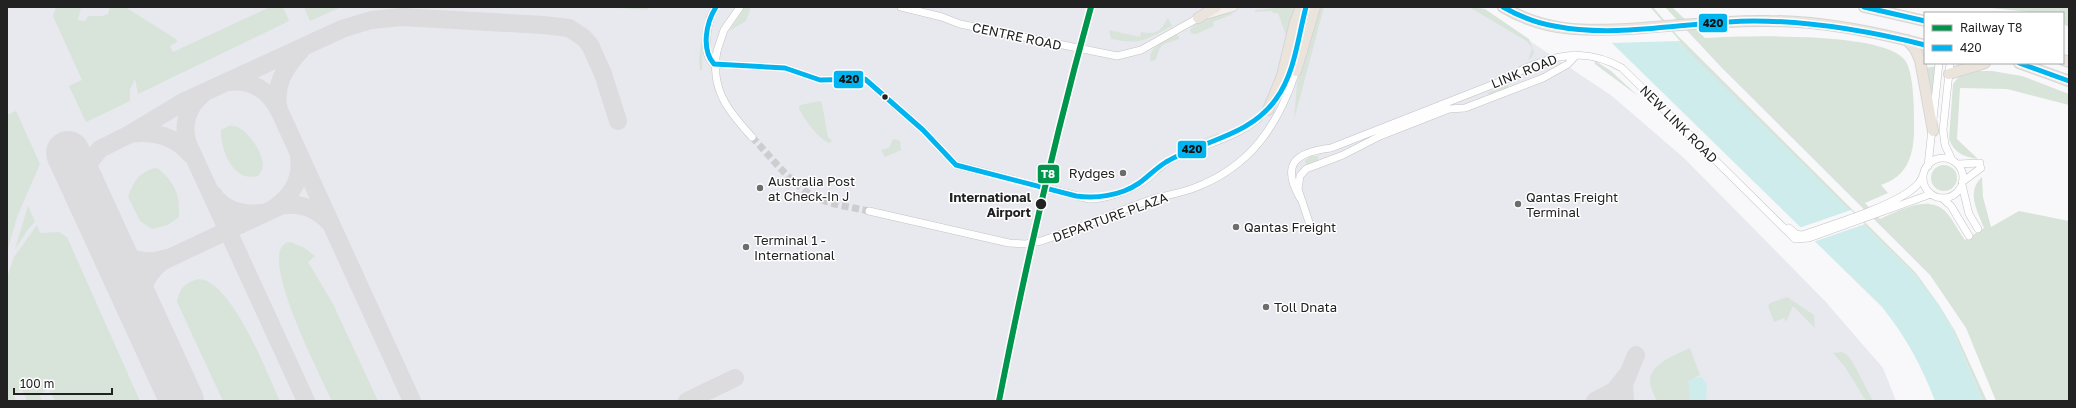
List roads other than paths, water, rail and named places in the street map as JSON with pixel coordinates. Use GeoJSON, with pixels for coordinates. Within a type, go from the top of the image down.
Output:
{"type":"FeatureCollection","features":[{"type":"Feature","properties":{"kind":"highway"},"geometry":{"type":"LineString","coordinates":[[1198,18],[1216,7]]}},
{"type":"Feature","properties":{"kind":"highway"},"geometry":{"type":"LineString","coordinates":[[1289,72],[1295,22],[1301,7]]}},
{"type":"Feature","properties":{"kind":"highway"},"geometry":{"type":"LineString","coordinates":[[1265,112],[1301,53],[1315,7]]}},
{"type":"Feature","properties":{"kind":"highway"},"geometry":{"type":"LineString","coordinates":[[1503,7],[1533,22],[1559,28],[1594,30],[1770,20],[1834,26],[1924,44]]}},
{"type":"Feature","properties":{"kind":"highway"},"geometry":{"type":"LineString","coordinates":[[1864,7],[1924,21]]}},
{"type":"Feature","properties":{"kind":"highway"},"geometry":{"type":"LineString","coordinates":[[1907,40],[1915,49],[1920,60],[1933,131]]}},
{"type":"Feature","properties":{"kind":"highway"},"geometry":{"type":"LineString","coordinates":[[1949,74],[1982,64]]}},
{"type":"Feature","properties":{"kind":"highway"},"geometry":{"type":"LineString","coordinates":[[2022,64],[2069,81]]}},
{"type":"Feature","properties":{"kind":"main road"},"geometry":{"type":"LineString","coordinates":[[1198,18],[1233,7]]}},
{"type":"Feature","properties":{"kind":"main road"},"geometry":{"type":"LineString","coordinates":[[1301,53],[1309,7]]}},
{"type":"Feature","properties":{"kind":"street"},"geometry":{"type":"LineString","coordinates":[[716,7],[709,17],[707,38],[708,55],[714,64],[785,68],[820,80],[865,78],[923,130],[956,165],[1076,196],[1095,199],[1107,197],[1143,182],[1172,159],[1246,128],[1265,112]]}},
{"type":"Feature","properties":{"kind":"street"},"geometry":{"type":"LineString","coordinates":[[740,7],[724,30],[717,51],[716,73],[723,102],[731,114],[752,137]]}},
{"type":"Feature","properties":{"kind":"street","name":"CENTRE ROAD"},"geometry":{"type":"LineString","coordinates":[[901,7],[942,16],[960,24],[1117,56],[1141,50],[1198,18]]}},
{"type":"Feature","properties":{"kind":"street","name":"DEPARTURE PLAZA"},"geometry":{"type":"LineString","coordinates":[[868,211],[1009,243],[1026,244],[1041,241],[1145,202],[1184,192],[1212,180],[1236,165],[1261,140],[1278,116],[1289,93],[1289,72],[1306,7]]}},
{"type":"Feature","properties":{"kind":"street","name":"NEW LINK ROAD"},"geometry":{"type":"LineString","coordinates":[[1576,55],[1597,57],[1622,68],[1770,214],[1796,234],[1807,236],[1876,211],[1931,194],[1925,185],[1926,169],[1933,131],[1939,64]]}},
{"type":"Feature","properties":{"kind":"street","name":"LINK ROAD"},"geometry":{"type":"LineString","coordinates":[[1311,228],[1300,198],[1294,188],[1290,172],[1293,164],[1300,156],[1316,150],[1331,148],[1512,77],[1519,70],[1556,56],[1576,55]]}},
{"type":"Feature","properties":{"kind":"street","name":"LINK ROAD"},"geometry":{"type":"LineString","coordinates":[[1300,198],[1298,180],[1306,169],[1343,155],[1380,136],[1442,112],[1465,108],[1543,78],[1564,67],[1576,55]]}},
{"type":"Feature","properties":{"kind":"street"},"geometry":{"type":"LineString","coordinates":[[1950,64],[1943,130],[1945,145],[1961,170],[1962,184],[1969,214],[1978,230]]}},
{"type":"Feature","properties":{"kind":"street"},"geometry":{"type":"LineString","coordinates":[[1508,91],[1512,77]]}},
{"type":"Feature","properties":{"kind":"street"},"geometry":{"type":"LineString","coordinates":[[1926,169],[1939,159],[1980,166],[1952,196],[1942,198]]}},
{"type":"Feature","properties":{"kind":"street","name":"NEW LINK ROAD"},"geometry":{"type":"LineString","coordinates":[[1876,211],[1909,192],[1919,184],[1926,169]]}},
{"type":"Feature","properties":{"kind":"street"},"geometry":{"type":"LineString","coordinates":[[1931,194],[1942,198],[1951,206],[1969,236]]}},
{"type":"Feature","properties":{"kind":"water"},"geometry":{"type":"Polygon","coordinates":[[[1575,7],[1669,32],[1916,276],[1937,303],[1951,326],[1983,401],[1935,401],[1912,352],[1882,307],[1575,7]]]}},
{"type":"Feature","properties":{"kind":"water"},"geometry":{"type":"Polygon","coordinates":[[[1702,377],[1707,385],[1706,401],[1691,401],[1688,382],[1694,378],[1702,377]]]}},
{"type":"Feature","properties":{"kind":"tunnel"},"geometry":{"type":"LineString","coordinates":[[752,137],[797,185],[815,197],[834,204],[869,211]]}},
{"type":"Feature","properties":{"kind":"rail line","name":"T8"},"geometry":{"type":"LineString","coordinates":[[999,401],[1041,203],[1091,7]]}},
{"type":"Feature","properties":{"kind":"place","name":"Rydges"},"geometry":{"type":"Point","coordinates":[1123,173]}},
{"type":"Feature","properties":{"kind":"place","name":"Australia Post at Check-In J"},"geometry":{"type":"Point","coordinates":[760,188]}},
{"type":"Feature","properties":{"kind":"place","name":"International Airport"},"geometry":{"type":"Point","coordinates":[1041,204]}},
{"type":"Feature","properties":{"kind":"place","name":"Qantas Freight Terminal"},"geometry":{"type":"Point","coordinates":[1518,204]}},
{"type":"Feature","properties":{"kind":"place","name":"Qantas Freight"},"geometry":{"type":"Point","coordinates":[1236,227]}},
{"type":"Feature","properties":{"kind":"place","name":"Terminal 1 - International"},"geometry":{"type":"Point","coordinates":[746,247]}},
{"type":"Feature","properties":{"kind":"place","name":"Toll Dnata"},"geometry":{"type":"Point","coordinates":[1266,307]}}]}
